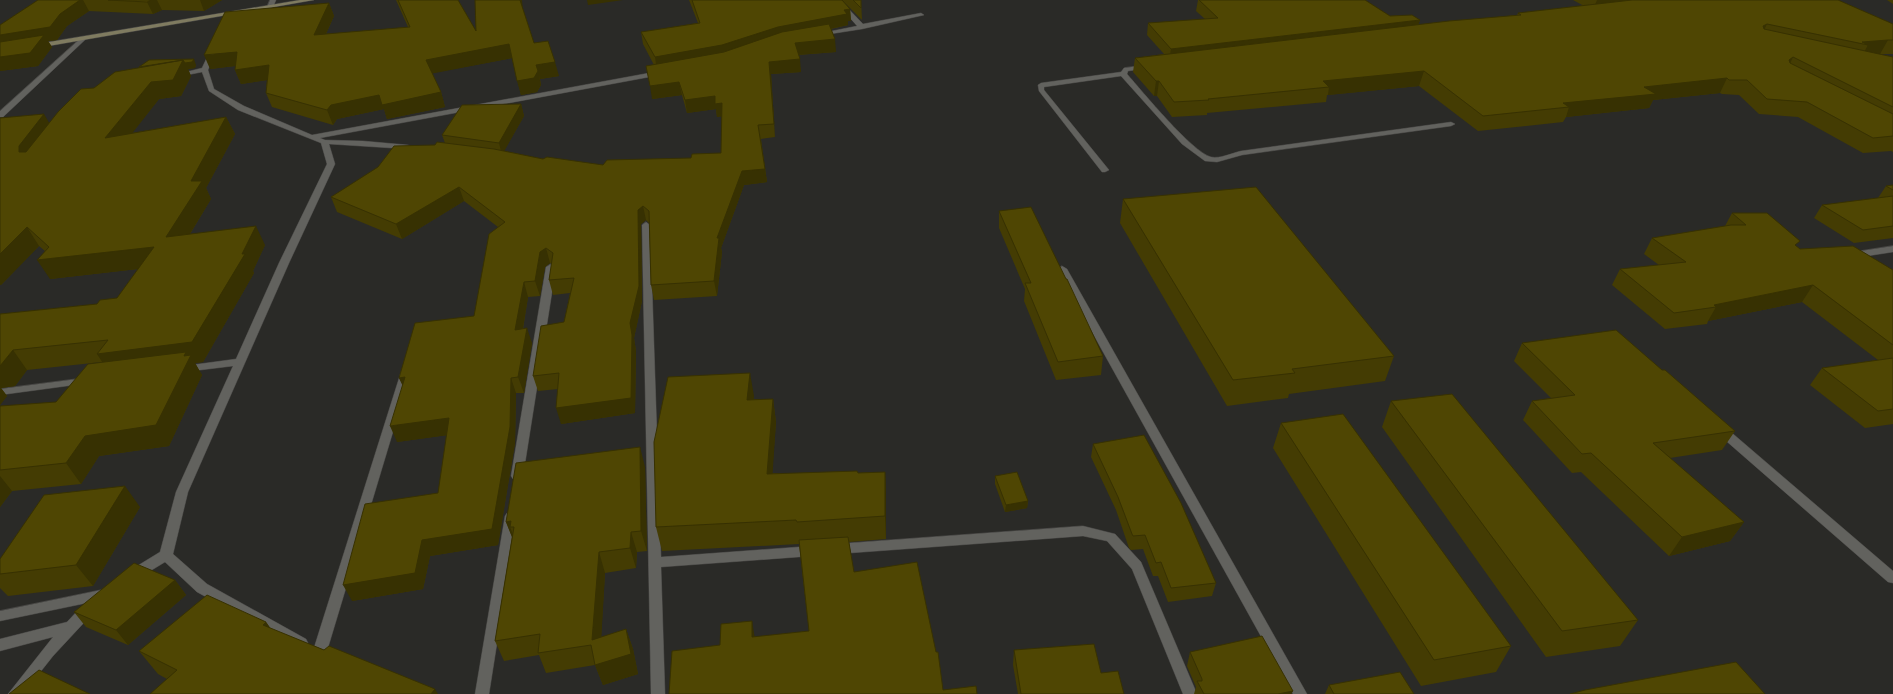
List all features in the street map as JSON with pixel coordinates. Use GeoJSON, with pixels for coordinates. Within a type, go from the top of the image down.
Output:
{"type":"FeatureCollection","features":[{"type":"Feature","properties":{"kind":"street"},"geometry":{"type":"LineString","coordinates":[[31,48],[229,14],[271,3],[311,0]]}},
{"type":"Feature","properties":{"kind":"street"},"geometry":{"type":"LineString","coordinates":[[837,0],[862,27]]}},
{"type":"Feature","properties":{"kind":"street"},"geometry":{"type":"LineString","coordinates":[[223,28],[229,14]]}},
{"type":"Feature","properties":{"kind":"street"},"geometry":{"type":"LineString","coordinates":[[811,36],[921,15]]}},
{"type":"Feature","properties":{"kind":"street"},"geometry":{"type":"LineString","coordinates":[[0,115],[84,38]]}},
{"type":"Feature","properties":{"kind":"street"},"geometry":{"type":"LineString","coordinates":[[217,42],[205,70],[211,90],[241,108],[324,142],[363,143],[418,148]]}},
{"type":"Feature","properties":{"kind":"street"},"geometry":{"type":"LineString","coordinates":[[1123,74],[1126,69],[1157,66]]}},
{"type":"Feature","properties":{"kind":"street"},"geometry":{"type":"LineString","coordinates":[[168,77],[205,70]]}},
{"type":"Feature","properties":{"kind":"street"},"geometry":{"type":"LineString","coordinates":[[311,137],[670,71]]}},
{"type":"Feature","properties":{"kind":"street"},"geometry":{"type":"LineString","coordinates":[[1123,74],[1185,142],[1208,160],[1217,160],[1241,153],[1452,124]]}},
{"type":"Feature","properties":{"kind":"street"},"geometry":{"type":"LineString","coordinates":[[1105,170],[1041,90],[1041,85],[1123,74]]}},
{"type":"Feature","properties":{"kind":"street"},"geometry":{"type":"LineString","coordinates":[[15,694],[48,652],[101,595],[166,555],[182,492],[284,263],[330,164],[324,142]]}},
{"type":"Feature","properties":{"kind":"street"},"geometry":{"type":"LineString","coordinates":[[646,225],[658,694]]}},
{"type":"Feature","properties":{"kind":"street"},"geometry":{"type":"LineString","coordinates":[[1857,264],[1845,257],[1893,248]]}},
{"type":"Feature","properties":{"kind":"street"},"geometry":{"type":"LineString","coordinates":[[516,484],[551,267]]}},
{"type":"Feature","properties":{"kind":"street"},"geometry":{"type":"LineString","coordinates":[[1062,269],[1300,694]]}},
{"type":"Feature","properties":{"kind":"street"},"geometry":{"type":"LineString","coordinates":[[166,555],[202,588],[323,653],[409,361]]}},
{"type":"Feature","properties":{"kind":"street"},"geometry":{"type":"LineString","coordinates":[[170,371],[240,362]]}},
{"type":"Feature","properties":{"kind":"street"},"geometry":{"type":"LineString","coordinates":[[0,392],[93,380]]}},
{"type":"Feature","properties":{"kind":"street"},"geometry":{"type":"LineString","coordinates":[[1711,422],[1893,578]]}},
{"type":"Feature","properties":{"kind":"street"},"geometry":{"type":"LineString","coordinates":[[482,694],[512,508]]}},
{"type":"Feature","properties":{"kind":"street"},"geometry":{"type":"LineString","coordinates":[[655,562],[1083,531],[1111,537],[1137,566],[1190,694]]}},
{"type":"Feature","properties":{"kind":"street"},"geometry":{"type":"LineString","coordinates":[[0,616],[101,595]]}},
{"type":"Feature","properties":{"kind":"street"},"geometry":{"type":"LineString","coordinates":[[0,645],[71,627]]}},
{"type":"Feature","properties":{"kind":"building"},"geometry":{"type":"Polygon","coordinates":[[[38,0],[80,0],[60,14],[50,27],[0,35],[0,25],[38,0]]]}},
{"type":"Feature","properties":{"kind":"building"},"geometry":{"type":"Polygon","coordinates":[[[108,0],[151,0],[147,2],[108,0]]]}},
{"type":"Feature","properties":{"kind":"building"},"geometry":{"type":"Polygon","coordinates":[[[398,0],[458,0],[476,31],[475,0],[520,0],[534,43],[548,41],[555,62],[536,65],[538,71],[534,78],[517,81],[509,44],[426,60],[441,92],[382,105],[379,95],[331,105],[327,110],[266,93],[269,65],[235,70],[237,52],[204,55],[225,12],[329,3],[314,35],[410,27],[398,0]]]}},
{"type":"Feature","properties":{"kind":"building"},"geometry":{"type":"Polygon","coordinates":[[[692,0],[842,0],[850,9],[844,10],[847,14],[778,27],[722,45],[655,57],[641,32],[700,23],[692,0]]]}},
{"type":"Feature","properties":{"kind":"building"},"geometry":{"type":"Polygon","coordinates":[[[853,0],[861,0],[861,8],[853,0]]]}},
{"type":"Feature","properties":{"kind":"building"},"geometry":{"type":"Polygon","coordinates":[[[1199,0],[1365,0],[1390,16],[1412,15],[1420,20],[1171,49],[1148,23],[1218,18],[1199,0]]]}},
{"type":"Feature","properties":{"kind":"building"},"geometry":{"type":"Polygon","coordinates":[[[1632,0],[1838,0],[1893,24],[1893,40],[1862,42],[1868,45],[1767,24],[1763,26],[1764,29],[1893,57],[1893,107],[1793,57],[1789,60],[1790,63],[1893,114],[1893,136],[1873,138],[1807,102],[1767,99],[1747,80],[1729,80],[1727,78],[1644,87],[1656,94],[1563,103],[1569,107],[1483,116],[1424,71],[1323,81],[1329,87],[1208,99],[1209,100],[1174,102],[1159,81],[1156,81],[1135,58],[1449,21],[1521,15],[1518,13],[1632,0]]]}},
{"type":"Feature","properties":{"kind":"building"},"geometry":{"type":"Polygon","coordinates":[[[829,24],[835,39],[795,43],[800,59],[769,62],[774,124],[758,125],[765,169],[742,171],[717,238],[719,238],[714,281],[651,285],[649,211],[643,206],[638,210],[639,286],[630,323],[632,335],[631,398],[556,408],[559,373],[533,376],[541,326],[564,322],[574,278],[549,280],[553,253],[546,248],[540,252],[535,281],[524,282],[515,330],[527,328],[518,377],[511,378],[510,427],[492,529],[422,540],[415,573],[343,585],[365,504],[438,493],[449,418],[390,426],[405,377],[399,378],[415,323],[474,316],[489,234],[505,222],[459,187],[396,224],[331,197],[378,167],[394,146],[435,145],[437,142],[494,149],[543,159],[547,157],[603,165],[607,160],[691,158],[692,154],[721,153],[722,103],[715,104],[715,96],[685,100],[679,82],[650,86],[646,66],[724,52],[782,32],[829,24]]]}},
{"type":"Feature","properties":{"kind":"building"},"geometry":{"type":"Polygon","coordinates":[[[44,35],[30,53],[0,57],[0,42],[44,35]]]}},
{"type":"Feature","properties":{"kind":"building"},"geometry":{"type":"Polygon","coordinates":[[[194,59],[192,62],[185,63],[183,60],[139,67],[149,60],[194,59]]]}},
{"type":"Feature","properties":{"kind":"building"},"geometry":{"type":"Polygon","coordinates":[[[183,60],[173,80],[151,82],[105,138],[226,117],[191,181],[202,181],[166,237],[256,226],[242,254],[245,254],[192,342],[97,354],[108,340],[13,350],[0,366],[0,314],[97,304],[100,300],[117,298],[154,247],[37,260],[49,247],[27,227],[0,254],[0,118],[44,114],[19,146],[19,152],[26,152],[58,112],[81,89],[94,88],[115,72],[183,60]]]}},
{"type":"Feature","properties":{"kind":"building"},"geometry":{"type":"Polygon","coordinates":[[[521,104],[499,143],[442,135],[462,105],[521,104]]]}},
{"type":"Feature","properties":{"kind":"building"},"geometry":{"type":"Polygon","coordinates":[[[1893,185],[1893,190],[1886,186],[1893,185]]]}},
{"type":"Feature","properties":{"kind":"building"},"geometry":{"type":"Polygon","coordinates":[[[1256,187],[1394,356],[1292,369],[1295,373],[1233,380],[1123,199],[1256,187]]]}},
{"type":"Feature","properties":{"kind":"building"},"geometry":{"type":"Polygon","coordinates":[[[1893,196],[1893,226],[1863,230],[1822,205],[1893,196]]]}},
{"type":"Feature","properties":{"kind":"building"},"geometry":{"type":"Polygon","coordinates":[[[1031,207],[1103,356],[1058,362],[1025,283],[1031,283],[999,211],[1031,207]]]}},
{"type":"Feature","properties":{"kind":"building"},"geometry":{"type":"Polygon","coordinates":[[[1732,213],[1767,213],[1800,241],[1795,245],[1800,249],[1853,246],[1893,270],[1893,345],[1813,285],[1714,305],[1716,307],[1674,313],[1620,269],[1686,262],[1652,238],[1731,225],[1746,225],[1732,213]]]}},
{"type":"Feature","properties":{"kind":"building"},"geometry":{"type":"Polygon","coordinates":[[[1616,330],[1662,370],[1665,370],[1735,431],[1653,443],[1744,522],[1682,537],[1591,453],[1582,454],[1532,401],[1575,395],[1522,343],[1616,330]]]}},
{"type":"Feature","properties":{"kind":"building"},"geometry":{"type":"Polygon","coordinates":[[[186,352],[184,356],[191,355],[156,425],[85,436],[66,463],[0,470],[0,406],[56,402],[88,364],[186,352]]]}},
{"type":"Feature","properties":{"kind":"building"},"geometry":{"type":"Polygon","coordinates":[[[1893,358],[1893,409],[1878,411],[1822,368],[1893,358]]]}},
{"type":"Feature","properties":{"kind":"building"},"geometry":{"type":"Polygon","coordinates":[[[750,373],[747,400],[773,399],[767,474],[857,471],[858,473],[885,472],[885,516],[797,522],[796,520],[656,527],[654,442],[668,377],[750,373]]]}},
{"type":"Feature","properties":{"kind":"building"},"geometry":{"type":"Polygon","coordinates":[[[1452,394],[1638,620],[1562,631],[1391,401],[1452,394]]]}},
{"type":"Feature","properties":{"kind":"building"},"geometry":{"type":"Polygon","coordinates":[[[1343,414],[1511,646],[1434,660],[1281,423],[1343,414]]]}},
{"type":"Feature","properties":{"kind":"building"},"geometry":{"type":"Polygon","coordinates":[[[1144,435],[1181,503],[1216,583],[1171,588],[1161,562],[1156,563],[1145,535],[1133,536],[1132,534],[1118,497],[1093,444],[1144,435]]]}},
{"type":"Feature","properties":{"kind":"building"},"geometry":{"type":"Polygon","coordinates":[[[640,447],[641,531],[631,532],[630,548],[599,552],[592,640],[626,629],[631,654],[595,665],[591,645],[538,653],[540,634],[495,641],[514,527],[510,527],[511,521],[506,522],[516,463],[640,447]]]}},
{"type":"Feature","properties":{"kind":"building"},"geometry":{"type":"Polygon","coordinates":[[[1017,472],[1028,501],[1006,505],[995,476],[1017,472]]]}},
{"type":"Feature","properties":{"kind":"building"},"geometry":{"type":"Polygon","coordinates":[[[125,486],[76,565],[0,574],[0,559],[44,495],[125,486]]]}},
{"type":"Feature","properties":{"kind":"building"},"geometry":{"type":"Polygon","coordinates":[[[848,537],[854,572],[917,562],[936,652],[938,652],[943,690],[976,686],[977,694],[669,694],[672,651],[720,645],[721,624],[752,621],[752,637],[809,631],[799,540],[848,537]]]}},
{"type":"Feature","properties":{"kind":"building"},"geometry":{"type":"Polygon","coordinates":[[[134,563],[175,580],[116,630],[74,612],[134,563]]]}},
{"type":"Feature","properties":{"kind":"building"},"geometry":{"type":"Polygon","coordinates":[[[207,595],[266,622],[263,625],[324,650],[329,646],[435,689],[431,694],[150,694],[177,670],[139,651],[207,595]]]}},
{"type":"Feature","properties":{"kind":"building"},"geometry":{"type":"Polygon","coordinates":[[[1262,636],[1293,691],[1278,694],[1204,694],[1197,681],[1202,681],[1202,679],[1190,652],[1262,636]]]}},
{"type":"Feature","properties":{"kind":"building"},"geometry":{"type":"Polygon","coordinates":[[[1094,644],[1101,673],[1118,671],[1124,694],[1021,694],[1014,650],[1094,644]]]}},
{"type":"Feature","properties":{"kind":"building"},"geometry":{"type":"Polygon","coordinates":[[[1736,662],[1765,694],[1570,694],[1585,690],[1736,662]]]}},
{"type":"Feature","properties":{"kind":"building"},"geometry":{"type":"Polygon","coordinates":[[[39,670],[90,694],[9,694],[39,670]]]}},
{"type":"Feature","properties":{"kind":"building"},"geometry":{"type":"Polygon","coordinates":[[[1400,672],[1414,694],[1334,694],[1329,685],[1400,672]]]}}]}
